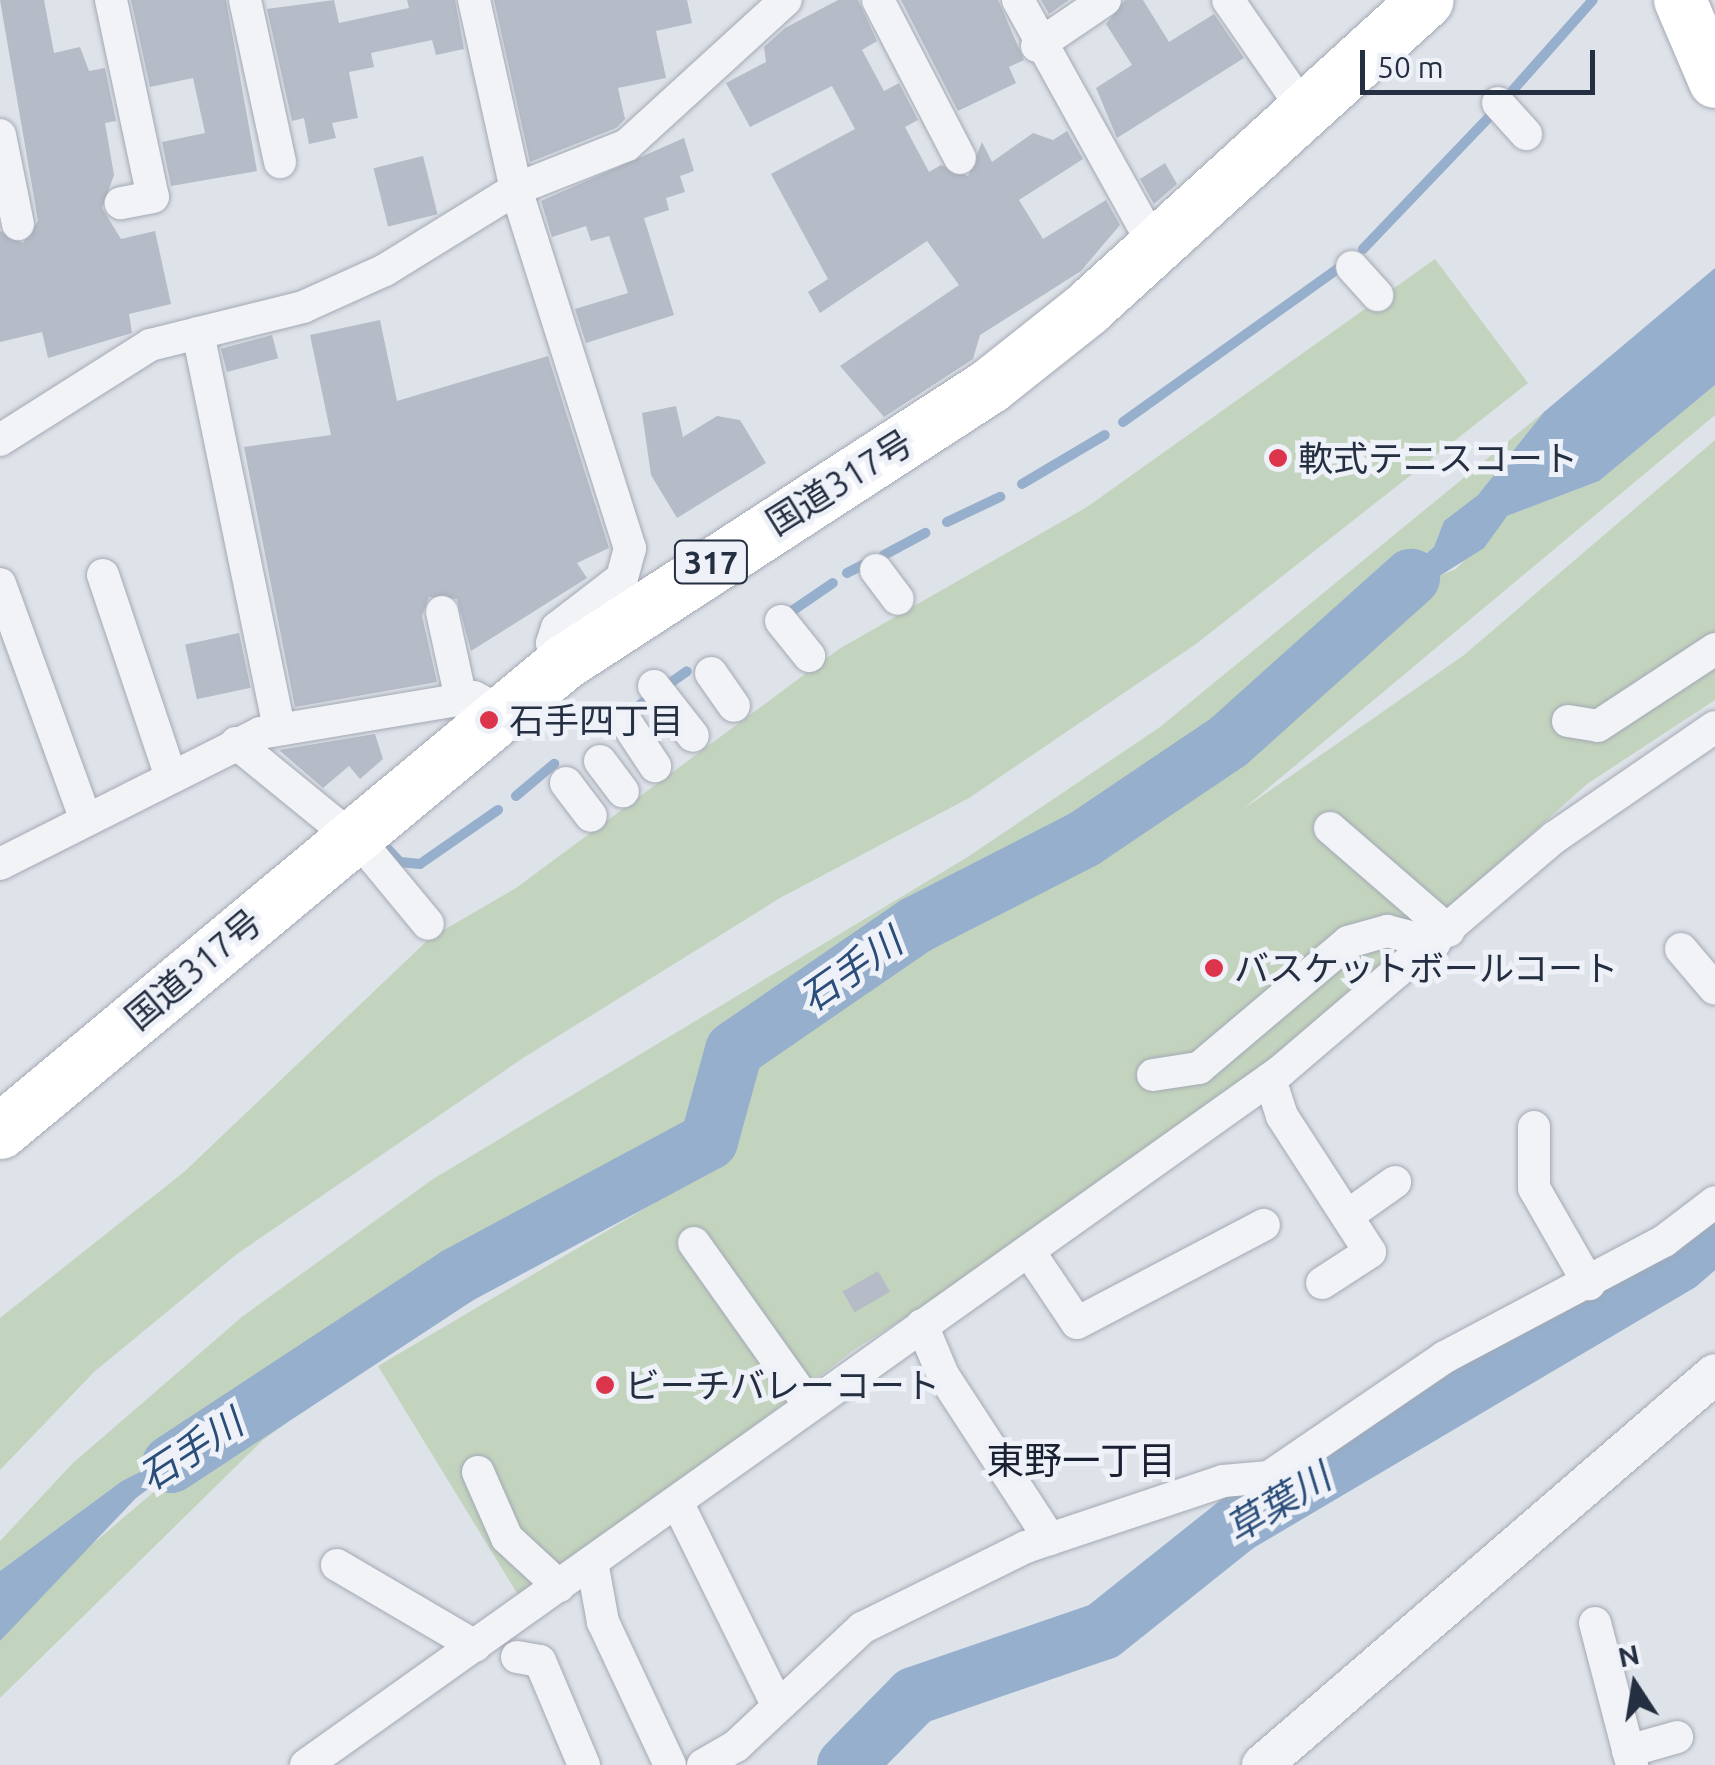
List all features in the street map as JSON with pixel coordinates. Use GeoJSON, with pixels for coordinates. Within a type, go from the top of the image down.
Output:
{"type":"FeatureCollection","features":[{"type":"Feature","properties":{"kind":"highway","name":"国道317号"},"geometry":{"type":"LineString","coordinates":[[0,1132],[348,837],[480,705],[564,662],[988,386],[1156,248],[1307,114],[1426,0]]}},
{"type":"Feature","properties":{"kind":"main road"},"geometry":{"type":"LineString","coordinates":[[1680,0],[1715,82]]}},
{"type":"Feature","properties":{"kind":"street"},"geometry":{"type":"LineString","coordinates":[[111,0],[126,131],[153,197],[121,202]]}},
{"type":"Feature","properties":{"kind":"street"},"geometry":{"type":"LineString","coordinates":[[245,0],[280,162]]}},
{"type":"Feature","properties":{"kind":"street"},"geometry":{"type":"LineString","coordinates":[[474,0],[516,188],[630,548],[622,578],[557,628],[552,643],[564,662]]}},
{"type":"Feature","properties":{"kind":"street"},"geometry":{"type":"LineString","coordinates":[[0,440],[150,345],[303,307],[385,270],[516,188],[627,144],[786,0]]}},
{"type":"Feature","properties":{"kind":"street"},"geometry":{"type":"LineString","coordinates":[[878,0],[960,158]]}},
{"type":"Feature","properties":{"kind":"street"},"geometry":{"type":"LineString","coordinates":[[1018,0],[1038,46],[1080,99],[1156,248]]}},
{"type":"Feature","properties":{"kind":"street"},"geometry":{"type":"LineString","coordinates":[[1038,46],[1105,0]]}},
{"type":"Feature","properties":{"kind":"street"},"geometry":{"type":"LineString","coordinates":[[1228,0],[1307,114]]}},
{"type":"Feature","properties":{"kind":"street"},"geometry":{"type":"LineString","coordinates":[[1498,103],[1526,134]]}},
{"type":"Feature","properties":{"kind":"street"},"geometry":{"type":"LineString","coordinates":[[0,135],[18,224]]}},
{"type":"Feature","properties":{"kind":"street"},"geometry":{"type":"LineString","coordinates":[[1352,267],[1378,295]]}},
{"type":"Feature","properties":{"kind":"street"},"geometry":{"type":"LineString","coordinates":[[198,333],[279,727]]}},
{"type":"Feature","properties":{"kind":"street"},"geometry":{"type":"LineString","coordinates":[[876,570],[898,599]]}},
{"type":"Feature","properties":{"kind":"street"},"geometry":{"type":"LineString","coordinates":[[103,575],[171,777]]}},
{"type":"Feature","properties":{"kind":"street"},"geometry":{"type":"LineString","coordinates":[[0,584],[86,820]]}},
{"type":"Feature","properties":{"kind":"street"},"geometry":{"type":"LineString","coordinates":[[0,864],[236,743],[279,727],[480,705],[442,612]]}},
{"type":"Feature","properties":{"kind":"street"},"geometry":{"type":"LineString","coordinates":[[781,621],[809,656]]}},
{"type":"Feature","properties":{"kind":"street"},"geometry":{"type":"LineString","coordinates":[[1568,721],[1598,726],[1715,650]]}},
{"type":"Feature","properties":{"kind":"street"},"geometry":{"type":"LineString","coordinates":[[711,672],[734,706]]}},
{"type":"Feature","properties":{"kind":"street"},"geometry":{"type":"LineString","coordinates":[[654,686],[693,736]]}},
{"type":"Feature","properties":{"kind":"street"},"geometry":{"type":"LineString","coordinates":[[626,722],[655,766]]}},
{"type":"Feature","properties":{"kind":"street"},"geometry":{"type":"LineString","coordinates":[[306,1765],[1270,1080],[1556,836],[1715,727]]}},
{"type":"Feature","properties":{"kind":"street"},"geometry":{"type":"LineString","coordinates":[[236,743],[418,900],[428,924]]}},
{"type":"Feature","properties":{"kind":"street"},"geometry":{"type":"LineString","coordinates":[[600,761],[623,790]]}},
{"type":"Feature","properties":{"kind":"street"},"geometry":{"type":"LineString","coordinates":[[566,784],[592,816]]}},
{"type":"Feature","properties":{"kind":"street"},"geometry":{"type":"LineString","coordinates":[[1330,828],[1442,937]]}},
{"type":"Feature","properties":{"kind":"street"},"geometry":{"type":"LineString","coordinates":[[1153,1075],[1199,1068],[1348,942],[1387,931],[1442,937]]}},
{"type":"Feature","properties":{"kind":"street"},"geometry":{"type":"LineString","coordinates":[[1680,963],[1715,989]]}},
{"type":"Feature","properties":{"kind":"street"},"geometry":{"type":"LineString","coordinates":[[1270,1080],[1370,1252],[1322,1283]]}},
{"type":"Feature","properties":{"kind":"street"},"geometry":{"type":"LineString","coordinates":[[1534,1128],[1534,1188],[1588,1284]]}},
{"type":"Feature","properties":{"kind":"street"},"geometry":{"type":"LineString","coordinates":[[1347,1216],[1395,1182]]}},
{"type":"Feature","properties":{"kind":"street"},"geometry":{"type":"LineString","coordinates":[[703,1765],[862,1628],[1050,1539],[1223,1481],[1269,1478],[1445,1357],[1588,1284],[1715,1202]]}},
{"type":"Feature","properties":{"kind":"street"},"geometry":{"type":"LineString","coordinates":[[1030,1253],[1077,1323],[1264,1225]]}},
{"type":"Feature","properties":{"kind":"street"},"geometry":{"type":"LineString","coordinates":[[694,1243],[809,1406]]}},
{"type":"Feature","properties":{"kind":"street"},"geometry":{"type":"LineString","coordinates":[[922,1325],[943,1375],[1050,1539]]}},
{"type":"Feature","properties":{"kind":"street"},"geometry":{"type":"LineString","coordinates":[[1262,1765],[1715,1374]]}},
{"type":"Feature","properties":{"kind":"street"},"geometry":{"type":"LineString","coordinates":[[478,1472],[507,1538],[560,1586]]}},
{"type":"Feature","properties":{"kind":"street"},"geometry":{"type":"LineString","coordinates":[[677,1502],[777,1704]]}},
{"type":"Feature","properties":{"kind":"street"},"geometry":{"type":"LineString","coordinates":[[592,1562],[603,1622],[670,1765]]}},
{"type":"Feature","properties":{"kind":"street"},"geometry":{"type":"LineString","coordinates":[[337,1565],[475,1646]]}},
{"type":"Feature","properties":{"kind":"street"},"geometry":{"type":"LineString","coordinates":[[1595,1624],[1630,1758],[1677,1737]]}},
{"type":"Feature","properties":{"kind":"street"},"geometry":{"type":"LineString","coordinates":[[517,1657],[540,1661],[584,1765]]}},
{"type":"Feature","properties":{"kind":"green space"},"geometry":{"type":"Polygon","coordinates":[[[1435,259],[1528,383],[1196,644],[969,798],[780,898],[523,1058],[237,1254],[94,1372],[0,1470],[0,1318],[184,1172],[430,938],[516,888],[839,649],[1087,507],[1435,259]]]}},
{"type":"Feature","properties":{"kind":"green space"},"geometry":{"type":"Polygon","coordinates":[[[1715,385],[1715,415],[1242,810],[1464,655],[1715,440],[1715,700],[1587,784],[1277,1062],[1033,1238],[855,1349],[523,1603],[378,1366],[722,1163],[590,1228],[462,1297],[263,1440],[0,1698],[0,1641],[48,1582],[230,1427],[122,1481],[0,1571],[0,1541],[73,1463],[243,1316],[433,1179],[966,858],[1160,727],[1544,412],[1478,495],[1444,521],[1434,547],[1362,607],[1456,569],[1507,516],[1599,481],[1715,385]]]}},
{"type":"Feature","properties":{"kind":"water"},"geometry":{"type":"Polygon","coordinates":[[[1715,268],[1715,385],[1599,481],[1507,516],[1484,548],[1352,631],[1362,607],[1434,547],[1444,521],[1478,495],[1544,412],[1715,268]]]}},
{"type":"Feature","properties":{"kind":"water"},"geometry":{"type":"Polygon","coordinates":[[[237,1423],[136,1498],[0,1641],[0,1571],[122,1481],[237,1423]]]}},
{"type":"Feature","properties":{"kind":"building"},"geometry":{"type":"Polygon","coordinates":[[[0,0],[44,0],[54,53],[80,47],[89,71],[105,68],[116,121],[105,123],[114,175],[102,208],[121,239],[155,231],[171,304],[129,314],[132,333],[48,358],[42,332],[0,342],[0,231],[23,243],[38,221],[0,0]]]}},
{"type":"Feature","properties":{"kind":"building"},"geometry":{"type":"Polygon","coordinates":[[[131,0],[226,0],[257,171],[171,186],[162,142],[205,133],[193,78],[150,87],[131,0]]]}},
{"type":"Feature","properties":{"kind":"building"},"geometry":{"type":"Polygon","coordinates":[[[334,0],[339,23],[409,8],[407,0],[455,0],[464,49],[436,55],[432,40],[371,53],[374,67],[349,72],[358,118],[332,123],[336,138],[309,144],[304,118],[292,121],[267,9],[334,0]]]}},
{"type":"Feature","properties":{"kind":"building"},"geometry":{"type":"Polygon","coordinates":[[[494,0],[687,0],[692,23],[656,31],[666,78],[618,88],[625,119],[616,128],[530,162],[494,0]]]}},
{"type":"Feature","properties":{"kind":"building"},"geometry":{"type":"Polygon","coordinates":[[[838,0],[858,0],[877,41],[862,50],[884,91],[899,83],[918,120],[905,127],[929,172],[941,165],[968,176],[982,142],[992,162],[1033,133],[1053,140],[1067,131],[1083,159],[1019,200],[1043,239],[1106,200],[1120,225],[1081,271],[980,335],[973,359],[884,417],[840,366],[959,285],[927,241],[820,313],[808,292],[828,279],[771,174],[855,129],[832,86],[750,127],[726,83],[766,62],[764,47],[785,28],[838,0]]]}},
{"type":"Feature","properties":{"kind":"building"},"geometry":{"type":"Polygon","coordinates":[[[901,0],[998,0],[1024,60],[1009,67],[1016,83],[958,111],[901,0]]]}},
{"type":"Feature","properties":{"kind":"building"},"geometry":{"type":"Polygon","coordinates":[[[1041,0],[1069,0],[1049,14],[1041,0]]]}},
{"type":"Feature","properties":{"kind":"building"},"geometry":{"type":"Polygon","coordinates":[[[1125,0],[1143,0],[1169,42],[1214,14],[1244,58],[1117,138],[1096,88],[1132,65],[1106,24],[1125,0]]]}},
{"type":"Feature","properties":{"kind":"building"},"geometry":{"type":"Polygon","coordinates":[[[684,138],[694,171],[680,176],[685,192],[666,198],[669,210],[644,218],[674,315],[586,343],[575,309],[628,293],[609,236],[591,241],[586,226],[552,237],[541,201],[684,138]]]}},
{"type":"Feature","properties":{"kind":"building"},"geometry":{"type":"Polygon","coordinates":[[[423,156],[438,214],[388,227],[374,168],[423,156]]]}},
{"type":"Feature","properties":{"kind":"building"},"geometry":{"type":"Polygon","coordinates":[[[1165,163],[1177,184],[1154,204],[1140,179],[1165,163]]]}},
{"type":"Feature","properties":{"kind":"building"},"geometry":{"type":"Polygon","coordinates":[[[380,320],[397,401],[548,356],[609,548],[577,563],[587,578],[471,651],[457,599],[429,597],[422,616],[437,682],[295,707],[244,447],[331,435],[310,335],[380,320]]]}},
{"type":"Feature","properties":{"kind":"building"},"geometry":{"type":"Polygon","coordinates":[[[272,335],[278,358],[227,372],[221,349],[272,335]]]}},
{"type":"Feature","properties":{"kind":"building"},"geometry":{"type":"Polygon","coordinates":[[[676,406],[683,437],[717,416],[740,420],[766,463],[677,518],[651,475],[642,413],[676,406]]]}},
{"type":"Feature","properties":{"kind":"building"},"geometry":{"type":"Polygon","coordinates":[[[239,633],[251,688],[197,699],[185,644],[239,633]]]}},
{"type":"Feature","properties":{"kind":"building"},"geometry":{"type":"Polygon","coordinates":[[[375,734],[383,759],[360,779],[349,766],[323,788],[279,750],[375,734]]]}},
{"type":"Feature","properties":{"kind":"building"},"geometry":{"type":"Polygon","coordinates":[[[878,1271],[890,1292],[854,1312],[842,1292],[878,1271]]]}},
{"type":"Feature","properties":{"kind":"waterway"},"geometry":{"type":"LineString","coordinates":[[1513,90],[1593,0]]}},
{"type":"Feature","properties":{"kind":"waterway"},"geometry":{"type":"LineString","coordinates":[[1363,249],[1490,116]]}},
{"type":"Feature","properties":{"kind":"waterway"},"geometry":{"type":"LineString","coordinates":[[1123,422],[1346,263]]}},
{"type":"Feature","properties":{"kind":"waterway"},"geometry":{"type":"LineString","coordinates":[[1022,484],[1105,435]]}},
{"type":"Feature","properties":{"kind":"waterway"},"geometry":{"type":"LineString","coordinates":[[947,522],[1000,497]]}},
{"type":"Feature","properties":{"kind":"waterway"},"geometry":{"type":"LineString","coordinates":[[884,555],[925,533]]}},
{"type":"Feature","properties":{"kind":"waterway"},"geometry":{"type":"LineString","coordinates":[[847,573],[867,563]]}},
{"type":"Feature","properties":{"kind":"waterway","name":"石手川"},"geometry":{"type":"LineString","coordinates":[[171,1464],[457,1276],[709,1141],[734,1050],[916,925],[1084,839],[1228,742],[1411,578]]}},
{"type":"Feature","properties":{"kind":"waterway"},"geometry":{"type":"LineString","coordinates":[[789,613],[833,583]]}},
{"type":"Feature","properties":{"kind":"waterway"},"geometry":{"type":"LineString","coordinates":[[663,688],[687,671]]}},
{"type":"Feature","properties":{"kind":"waterway"},"geometry":{"type":"LineString","coordinates":[[630,712],[652,696]]}},
{"type":"Feature","properties":{"kind":"waterway"},"geometry":{"type":"LineString","coordinates":[[516,796],[554,764]]}},
{"type":"Feature","properties":{"kind":"waterway"},"geometry":{"type":"LineString","coordinates":[[383,844],[400,862],[420,864],[498,810]]}},
{"type":"Feature","properties":{"kind":"waterway","name":"草葉川"},"geometry":{"type":"LineString","coordinates":[[846,1765],[914,1696],[1103,1631],[1237,1524],[1679,1263],[1715,1232]]}},
{"type":"Feature","properties":{"kind":"place","name":"軟式テニスコート"},"geometry":{"type":"Point","coordinates":[1278,458]}},
{"type":"Feature","properties":{"kind":"place","name":"石手四丁目"},"geometry":{"type":"Point","coordinates":[489,720]}},
{"type":"Feature","properties":{"kind":"place","name":"バスケットボールコート"},"geometry":{"type":"Point","coordinates":[1214,968]}},
{"type":"Feature","properties":{"kind":"place","name":"ビーチバレーコート"},"geometry":{"type":"Point","coordinates":[605,1385]}},
{"type":"Feature","properties":{"kind":"district","name":"東野一丁目"},"geometry":{"type":"Point","coordinates":[1081,1461]}}]}
